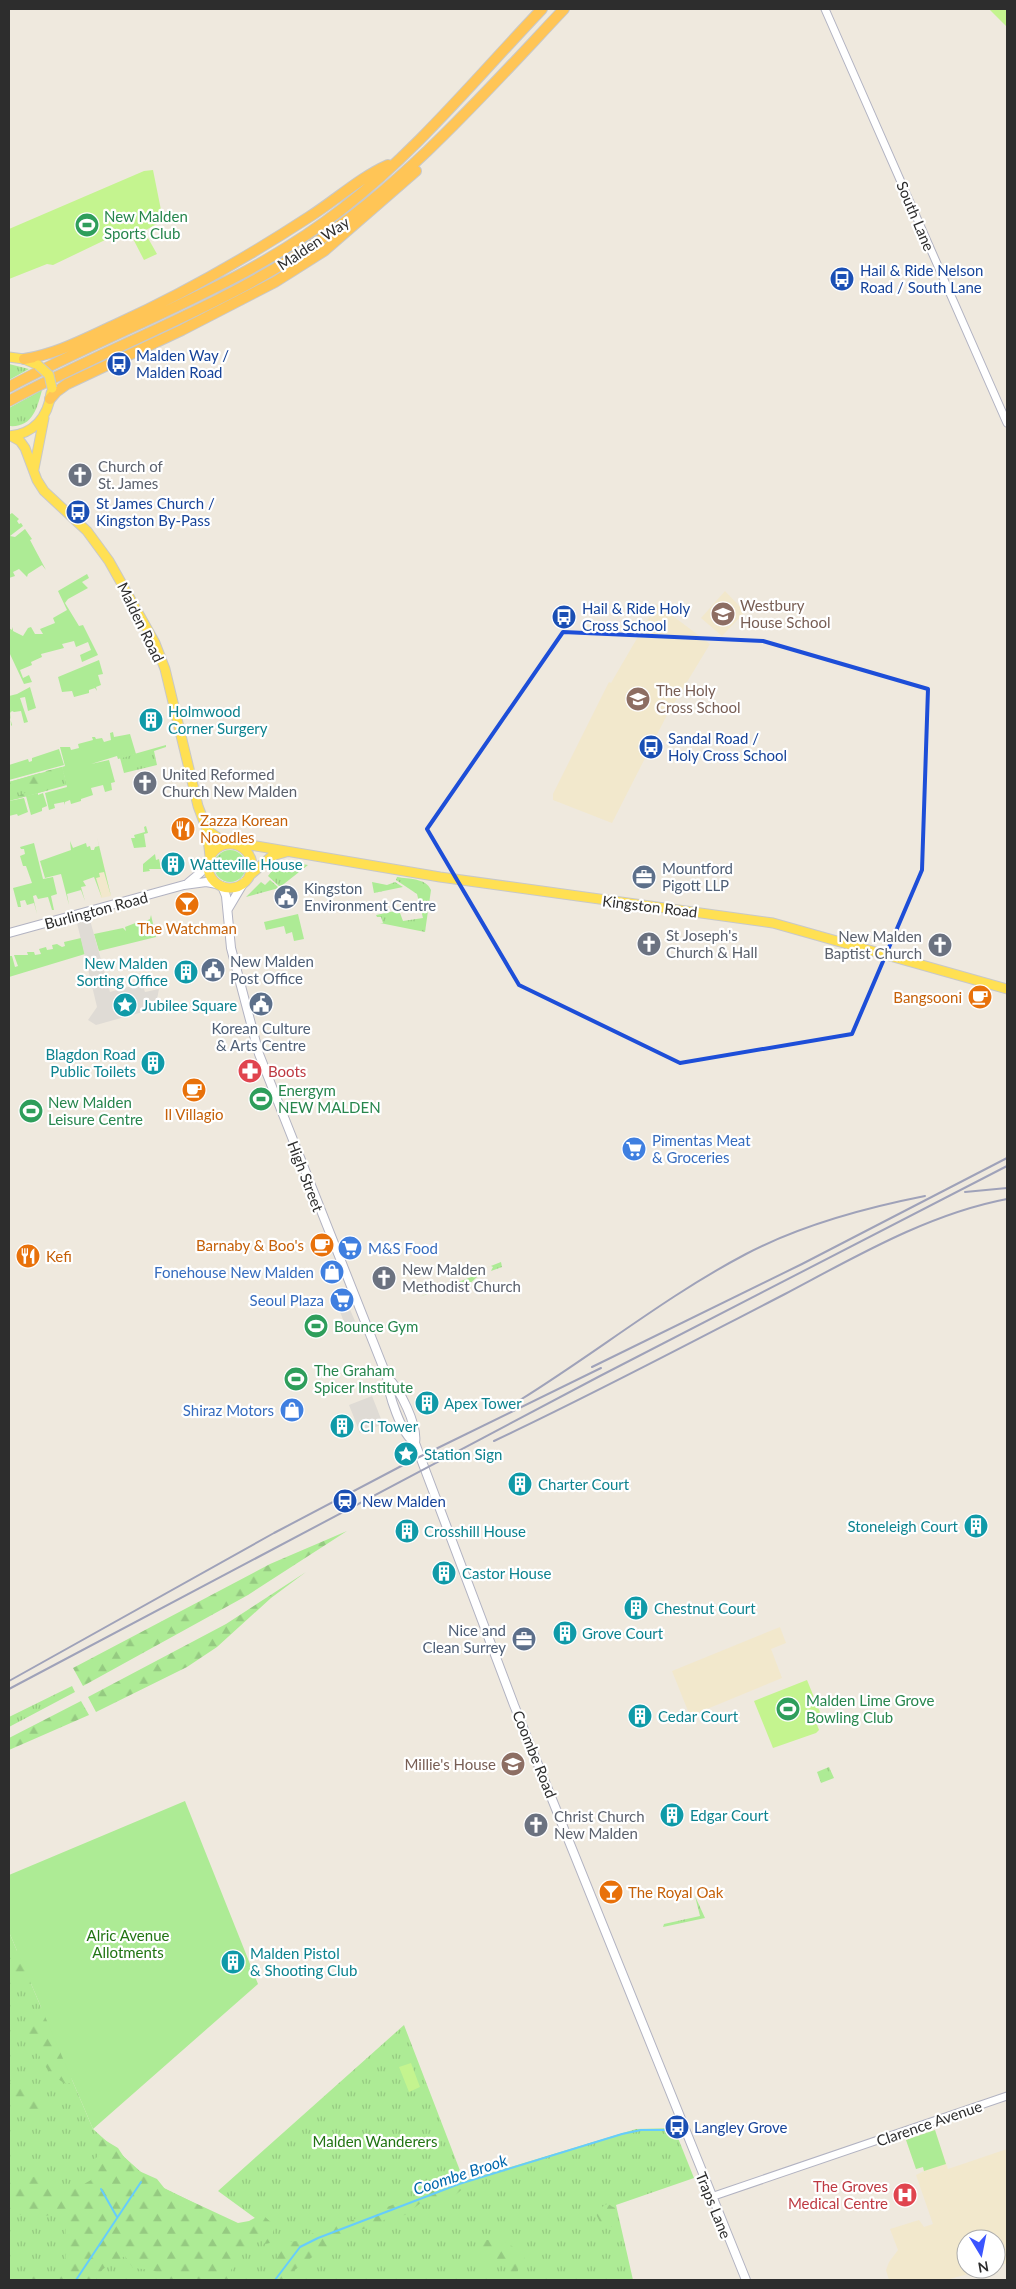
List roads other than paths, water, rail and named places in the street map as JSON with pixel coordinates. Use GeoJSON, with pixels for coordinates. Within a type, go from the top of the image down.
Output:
{"type":"FeatureCollection","features":[{"type":"Feature","properties":{"kind":"highway","name":"Malden Way"},"geometry":{"type":"LineString","coordinates":[[9,387],[194,299],[256,266],[341,210],[398,160],[542,9]]}},
{"type":"Feature","properties":{"kind":"highway","name":"Malden Way"},"geometry":{"type":"LineString","coordinates":[[9,401],[217,300],[262,276],[341,226],[427,153],[564,9]]}},
{"type":"Feature","properties":{"kind":"highway"},"geometry":{"type":"LineString","coordinates":[[50,399],[67,384],[228,307],[275,282],[324,251],[415,173],[427,153]]}},
{"type":"Feature","properties":{"kind":"highway"},"geometry":{"type":"LineString","coordinates":[[24,359],[50,354],[78,342],[157,306],[238,263],[312,216],[373,172],[398,160]]}},
{"type":"Feature","properties":{"kind":"main road"},"geometry":{"type":"LineString","coordinates":[[9,357],[24,359],[38,365],[49,375],[52,388],[34,469]]}},
{"type":"Feature","properties":{"kind":"main road"},"geometry":{"type":"LineString","coordinates":[[10,436],[34,428],[45,416]]}},
{"type":"Feature","properties":{"kind":"main road","name":"Malden Road"},"geometry":{"type":"LineString","coordinates":[[10,436],[20,441],[44,491],[87,531],[109,561],[155,643],[165,669],[200,811],[207,830],[209,860]]}},
{"type":"Feature","properties":{"kind":"main road"},"geometry":{"type":"LineString","coordinates":[[207,830],[249,855],[252,866],[228,911]]}},
{"type":"Feature","properties":{"kind":"main road"},"geometry":{"type":"LineString","coordinates":[[232,844],[217,848],[209,860],[211,877],[220,885],[234,887],[272,856],[286,852]]}},
{"type":"Feature","properties":{"kind":"main road","name":"Kingston Road"},"geometry":{"type":"LineString","coordinates":[[232,844],[250,844],[286,852],[560,894],[773,923],[1007,989]]}},
{"type":"Feature","properties":{"kind":"main road","name":"Burlington Road"},"geometry":{"type":"LineString","coordinates":[[184,886],[200,873],[209,860]]}},
{"type":"Feature","properties":{"kind":"main road","name":"Burlington Road"},"geometry":{"type":"LineString","coordinates":[[9,934],[184,886],[206,882],[220,885]]}},
{"type":"Feature","properties":{"kind":"main road","name":"High Street"},"geometry":{"type":"LineString","coordinates":[[220,885],[228,911],[234,962],[259,1054],[388,1377],[396,1386],[406,1409],[416,1436],[415,1442],[422,1461]]}},
{"type":"Feature","properties":{"kind":"main road","name":"Coombe Road"},"geometry":{"type":"LineString","coordinates":[[422,1461],[472,1597],[684,2130]]}},
{"type":"Feature","properties":{"kind":"main road","name":"Traps Lane"},"geometry":{"type":"LineString","coordinates":[[684,2130],[746,2280]]}},
{"type":"Feature","properties":{"kind":"street","name":"South Lane"},"geometry":{"type":"LineString","coordinates":[[825,9],[1007,423]]}},
{"type":"Feature","properties":{"kind":"street","name":"Clarence Avenue"},"geometry":{"type":"LineString","coordinates":[[711,2197],[1007,2096]]}},
{"type":"Feature","properties":{"kind":"waterway","name":"Coombe Brook"},"geometry":{"type":"LineString","coordinates":[[275,2280],[300,2247],[318,2238],[459,2184],[622,2134],[641,2130],[672,2130]]}},
{"type":"Feature","properties":{"kind":"waterway"},"geometry":{"type":"LineString","coordinates":[[76,2280],[141,2182]]}},
{"type":"Feature","properties":{"kind":"waterway"},"geometry":{"type":"LineString","coordinates":[[101,2189],[117,2217]]}},
{"type":"Feature","properties":{"kind":"railway"},"geometry":{"type":"LineString","coordinates":[[592,1367],[802,1264],[1007,1158]]}},
{"type":"Feature","properties":{"kind":"railway"},"geometry":{"type":"LineString","coordinates":[[9,1689],[600,1376],[1007,1166]]}},
{"type":"Feature","properties":{"kind":"railway"},"geometry":{"type":"LineString","coordinates":[[965,1192],[1007,1188]]}},
{"type":"Feature","properties":{"kind":"railway"},"geometry":{"type":"LineString","coordinates":[[520,1400],[659,1306],[716,1270],[746,1254],[811,1226],[879,1206],[925,1196]]}},
{"type":"Feature","properties":{"kind":"railway"},"geometry":{"type":"LineString","coordinates":[[494,1441],[640,1369],[893,1238],[949,1215],[1007,1199]]}},
{"type":"Feature","properties":{"kind":"railway"},"geometry":{"type":"LineString","coordinates":[[9,1681],[274,1533],[407,1463],[601,1368]]}},
{"type":"Feature","properties":{"kind":"place","name":"New Malden Sports Club"},"geometry":{"type":"Point","coordinates":[87,225]}},
{"type":"Feature","properties":{"kind":"place","name":"Hail & Ride Nelson Road / South Lane"},"geometry":{"type":"Point","coordinates":[842,279]}},
{"type":"Feature","properties":{"kind":"place","name":"Malden Way / Malden Road"},"geometry":{"type":"Point","coordinates":[119,364]}},
{"type":"Feature","properties":{"kind":"place","name":"Church of St. James"},"geometry":{"type":"Point","coordinates":[80,475]}},
{"type":"Feature","properties":{"kind":"place","name":"St James Church / Kingston By-Pass"},"geometry":{"type":"Point","coordinates":[78,512]}},
{"type":"Feature","properties":{"kind":"place","name":"Westbury House School"},"geometry":{"type":"Point","coordinates":[723,614]}},
{"type":"Feature","properties":{"kind":"place","name":"Hail & Ride Holy Cross School"},"geometry":{"type":"Point","coordinates":[564,617]}},
{"type":"Feature","properties":{"kind":"place","name":"The Holy Cross School"},"geometry":{"type":"Point","coordinates":[638,699]}},
{"type":"Feature","properties":{"kind":"place","name":"Holmwood Corner Surgery"},"geometry":{"type":"Point","coordinates":[151,720]}},
{"type":"Feature","properties":{"kind":"place","name":"Sandal Road / Holy Cross School"},"geometry":{"type":"Point","coordinates":[651,747]}},
{"type":"Feature","properties":{"kind":"place","name":"United Reformed Church New Malden"},"geometry":{"type":"Point","coordinates":[145,783]}},
{"type":"Feature","properties":{"kind":"place","name":"Zazza Korean Noodles"},"geometry":{"type":"Point","coordinates":[183,829]}},
{"type":"Feature","properties":{"kind":"place","name":"Watteville House"},"geometry":{"type":"Point","coordinates":[173,864]}},
{"type":"Feature","properties":{"kind":"place","name":"Mountford Pigott LLP"},"geometry":{"type":"Point","coordinates":[644,877]}},
{"type":"Feature","properties":{"kind":"place","name":"Kingston Environment Centre"},"geometry":{"type":"Point","coordinates":[286,897]}},
{"type":"Feature","properties":{"kind":"place","name":"The Watchman"},"geometry":{"type":"Point","coordinates":[187,904]}},
{"type":"Feature","properties":{"kind":"place","name":"St Joseph's Church & Hall"},"geometry":{"type":"Point","coordinates":[649,944]}},
{"type":"Feature","properties":{"kind":"place","name":"New Malden Baptist Church"},"geometry":{"type":"Point","coordinates":[940,945]}},
{"type":"Feature","properties":{"kind":"place","name":"New Malden Post Office"},"geometry":{"type":"Point","coordinates":[213,970]}},
{"type":"Feature","properties":{"kind":"place","name":"New Malden Sorting Office"},"geometry":{"type":"Point","coordinates":[186,972]}},
{"type":"Feature","properties":{"kind":"place","name":"Bangsooni"},"geometry":{"type":"Point","coordinates":[980,997]}},
{"type":"Feature","properties":{"kind":"place","name":"Korean Culture & Arts Centre"},"geometry":{"type":"Point","coordinates":[261,1004]}},
{"type":"Feature","properties":{"kind":"place","name":"Jubilee Square"},"geometry":{"type":"Point","coordinates":[125,1005]}},
{"type":"Feature","properties":{"kind":"place","name":"Blagdon Road Public Toilets"},"geometry":{"type":"Point","coordinates":[153,1063]}},
{"type":"Feature","properties":{"kind":"place","name":"Boots"},"geometry":{"type":"Point","coordinates":[250,1071]}},
{"type":"Feature","properties":{"kind":"place","name":"Il Villagio"},"geometry":{"type":"Point","coordinates":[194,1090]}},
{"type":"Feature","properties":{"kind":"place","name":"Energym NEW MALDEN"},"geometry":{"type":"Point","coordinates":[261,1099]}},
{"type":"Feature","properties":{"kind":"place","name":"New Malden Leisure Centre"},"geometry":{"type":"Point","coordinates":[31,1111]}},
{"type":"Feature","properties":{"kind":"place","name":"Pimentas Meat & Groceries"},"geometry":{"type":"Point","coordinates":[634,1149]}},
{"type":"Feature","properties":{"kind":"place","name":"Barnaby & Boo's"},"geometry":{"type":"Point","coordinates":[322,1245]}},
{"type":"Feature","properties":{"kind":"place","name":"M&S Food"},"geometry":{"type":"Point","coordinates":[350,1248]}},
{"type":"Feature","properties":{"kind":"place","name":"Kefi"},"geometry":{"type":"Point","coordinates":[28,1256]}},
{"type":"Feature","properties":{"kind":"place","name":"Fonehouse New Malden"},"geometry":{"type":"Point","coordinates":[332,1272]}},
{"type":"Feature","properties":{"kind":"place","name":"New Malden Methodist Church"},"geometry":{"type":"Point","coordinates":[384,1278]}},
{"type":"Feature","properties":{"kind":"place","name":"Seoul Plaza"},"geometry":{"type":"Point","coordinates":[342,1300]}},
{"type":"Feature","properties":{"kind":"place","name":"Bounce Gym"},"geometry":{"type":"Point","coordinates":[316,1326]}},
{"type":"Feature","properties":{"kind":"place","name":"The Graham Spicer Institute"},"geometry":{"type":"Point","coordinates":[296,1379]}},
{"type":"Feature","properties":{"kind":"place","name":"Apex Tower"},"geometry":{"type":"Point","coordinates":[427,1403]}},
{"type":"Feature","properties":{"kind":"place","name":"Shiraz Motors"},"geometry":{"type":"Point","coordinates":[292,1410]}},
{"type":"Feature","properties":{"kind":"place","name":"CI Tower"},"geometry":{"type":"Point","coordinates":[342,1426]}},
{"type":"Feature","properties":{"kind":"place","name":"Station Sign"},"geometry":{"type":"Point","coordinates":[406,1454]}},
{"type":"Feature","properties":{"kind":"place","name":"Charter Court"},"geometry":{"type":"Point","coordinates":[520,1484]}},
{"type":"Feature","properties":{"kind":"place","name":"New Malden"},"geometry":{"type":"Point","coordinates":[345,1501]}},
{"type":"Feature","properties":{"kind":"place","name":"Stoneleigh Court"},"geometry":{"type":"Point","coordinates":[976,1526]}},
{"type":"Feature","properties":{"kind":"place","name":"Crosshill House"},"geometry":{"type":"Point","coordinates":[407,1531]}},
{"type":"Feature","properties":{"kind":"place","name":"Castor House"},"geometry":{"type":"Point","coordinates":[444,1573]}},
{"type":"Feature","properties":{"kind":"place","name":"Chestnut Court"},"geometry":{"type":"Point","coordinates":[636,1608]}},
{"type":"Feature","properties":{"kind":"place","name":"Grove Court"},"geometry":{"type":"Point","coordinates":[565,1633]}},
{"type":"Feature","properties":{"kind":"place","name":"Nice and Clean Surrey"},"geometry":{"type":"Point","coordinates":[524,1639]}},
{"type":"Feature","properties":{"kind":"place","name":"Malden Lime Grove Bowling Club"},"geometry":{"type":"Point","coordinates":[788,1709]}},
{"type":"Feature","properties":{"kind":"place","name":"Cedar Court"},"geometry":{"type":"Point","coordinates":[640,1716]}},
{"type":"Feature","properties":{"kind":"place","name":"Millie's House"},"geometry":{"type":"Point","coordinates":[513,1764]}},
{"type":"Feature","properties":{"kind":"place","name":"Edgar Court"},"geometry":{"type":"Point","coordinates":[672,1815]}},
{"type":"Feature","properties":{"kind":"place","name":"Christ Church New Malden"},"geometry":{"type":"Point","coordinates":[536,1825]}},
{"type":"Feature","properties":{"kind":"place","name":"The Royal Oak"},"geometry":{"type":"Point","coordinates":[611,1892]}},
{"type":"Feature","properties":{"kind":"place","name":"Malden Pistol & Shooting Club"},"geometry":{"type":"Point","coordinates":[233,1962]}},
{"type":"Feature","properties":{"kind":"place","name":"Langley Grove"},"geometry":{"type":"Point","coordinates":[677,2127]}},
{"type":"Feature","properties":{"kind":"place","name":"The Groves Medical Centre"},"geometry":{"type":"Point","coordinates":[905,2195]}},
{"type":"Feature","properties":{"kind":"park label","name":"Alric Avenue Allotments"},"geometry":{"type":"Point","coordinates":[128,1944]}},
{"type":"Feature","properties":{"kind":"park label","name":"Malden Wanderers"},"geometry":{"type":"Point","coordinates":[375,2141]}}]}
